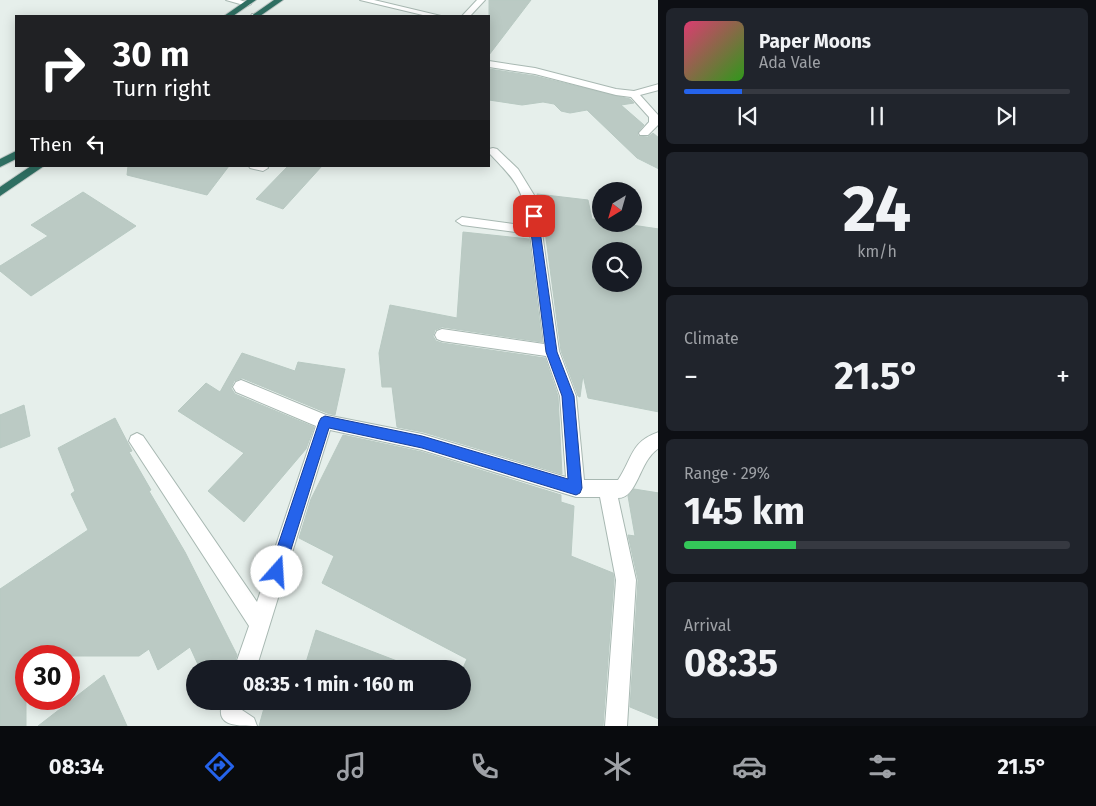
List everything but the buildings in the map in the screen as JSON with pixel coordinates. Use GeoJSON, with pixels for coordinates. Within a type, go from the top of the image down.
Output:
{"type":"FeatureCollection","features":[{"type":"Feature","properties":{"kind":"highway"},"geometry":{"type":"LineString","coordinates":[[257,15],[279,0]]}},
{"type":"Feature","properties":{"kind":"highway"},"geometry":{"type":"LineString","coordinates":[[230,15],[250,2]]}},
{"type":"Feature","properties":{"kind":"highway"},"geometry":{"type":"LineString","coordinates":[[0,164],[15,155]]}},
{"type":"Feature","properties":{"kind":"highway"},"geometry":{"type":"LineString","coordinates":[[0,192],[38,167]]}},
{"type":"Feature","properties":{"kind":"street"},"geometry":{"type":"LineString","coordinates":[[230,0],[250,2]]}},
{"type":"Feature","properties":{"kind":"street"},"geometry":{"type":"LineString","coordinates":[[364,0],[432,15]]}},
{"type":"Feature","properties":{"kind":"street"},"geometry":{"type":"LineString","coordinates":[[467,15],[481,0]]}},
{"type":"Feature","properties":{"kind":"street"},"geometry":{"type":"LineString","coordinates":[[490,64],[535,71],[616,92],[634,94],[658,87]]}},
{"type":"Feature","properties":{"kind":"street"},"geometry":{"type":"LineString","coordinates":[[634,94],[654,117],[654,123],[644,133]]}},
{"type":"Feature","properties":{"kind":"street"},"geometry":{"type":"LineString","coordinates":[[493,152],[514,171],[531,200],[552,352],[568,396],[576,488]]}},
{"type":"Feature","properties":{"kind":"street"},"geometry":{"type":"LineString","coordinates":[[462,221],[536,231]]}},
{"type":"Feature","properties":{"kind":"street"},"geometry":{"type":"LineString","coordinates":[[442,335],[552,352]]}},
{"type":"Feature","properties":{"kind":"street"},"geometry":{"type":"LineString","coordinates":[[240,387],[325,422],[422,442],[576,488],[622,489],[626,485],[641,452],[650,442],[658,440]]}},
{"type":"Feature","properties":{"kind":"street"},"geometry":{"type":"LineString","coordinates":[[248,660],[289,538],[325,422]]}},
{"type":"Feature","properties":{"kind":"street"},"geometry":{"type":"LineString","coordinates":[[137,441],[259,623]]}},
{"type":"Feature","properties":{"kind":"street"},"geometry":{"type":"LineString","coordinates":[[607,489],[626,580],[616,726]]}},
{"type":"Feature","properties":{"kind":"route"},"geometry":{"type":"LineString","coordinates":[[277,572],[325,422],[422,442],[576,488],[568,396],[552,352],[534,216]]}}]}
